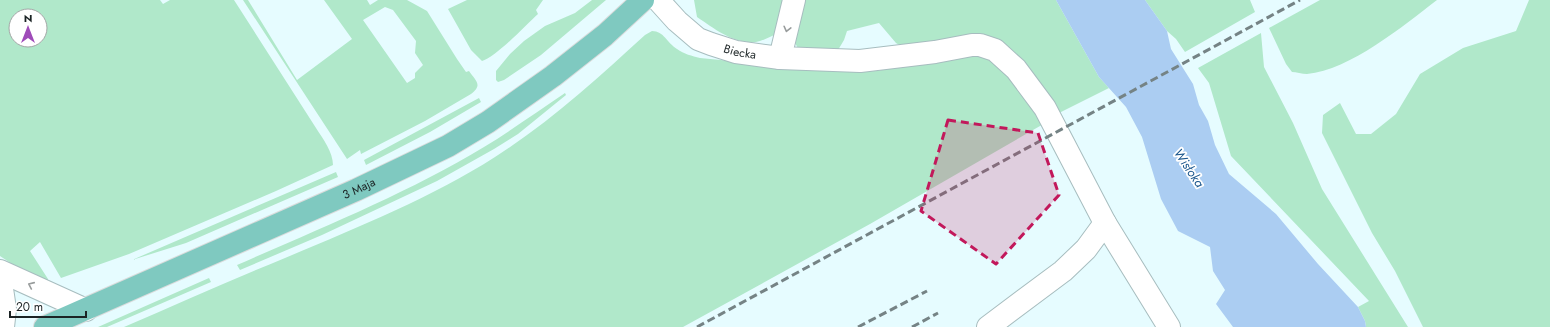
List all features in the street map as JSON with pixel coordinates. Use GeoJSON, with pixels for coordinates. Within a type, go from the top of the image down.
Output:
{"type":"FeatureCollection","features":[{"type":"Feature","properties":{"kind":"main road","name":"3 Maja"},"geometry":{"type":"LineString","coordinates":[[45,327],[356,190],[448,146],[488,122],[553,76],[605,35],[642,0]]}},
{"type":"Feature","properties":{"kind":"street","name":"Biecka"},"geometry":{"type":"LineString","coordinates":[[658,0],[677,21],[698,39],[736,52],[780,58],[860,61],[935,52],[972,45],[980,45],[995,50],[1016,69],[1046,108],[1105,223],[1169,327]]}},
{"type":"Feature","properties":{"kind":"street"},"geometry":{"type":"LineString","coordinates":[[780,58],[794,0]]}},
{"type":"Feature","properties":{"kind":"street"},"geometry":{"type":"LineString","coordinates":[[988,327],[1063,271],[1086,249],[1105,223]]}},
{"type":"Feature","properties":{"kind":"street"},"geometry":{"type":"LineString","coordinates":[[0,271],[86,310]]}},
{"type":"Feature","properties":{"kind":"street"},"geometry":{"type":"LineString","coordinates":[[0,275],[5,309],[3,327]]}},
{"type":"Feature","properties":{"kind":"highlighted area"},"geometry":{"type":"Polygon","coordinates":[[[948,120],[1038,133],[1059,195],[996,264],[921,211],[948,120]]]}},
{"type":"Feature","properties":{"kind":"green space"},"geometry":{"type":"Polygon","coordinates":[[[0,0],[160,0],[163,4],[170,0],[234,0],[324,141],[333,160],[333,165],[129,254],[61,278],[40,242],[30,251],[48,281],[36,280],[0,256],[0,0]]]}},
{"type":"Feature","properties":{"kind":"green space"},"geometry":{"type":"Polygon","coordinates":[[[243,0],[248,0],[297,80],[352,39],[324,0],[367,0],[370,5],[378,0],[407,0],[427,11],[466,72],[469,71],[476,80],[477,88],[471,94],[425,121],[361,154],[360,150],[347,159],[243,0]],[[385,7],[363,20],[407,83],[415,78],[415,73],[423,65],[415,53],[416,41],[393,10],[385,7]]]}},
{"type":"Feature","properties":{"kind":"green space"},"geometry":{"type":"Polygon","coordinates":[[[467,0],[543,0],[536,10],[538,14],[495,54],[482,61],[471,50],[448,9],[467,0]]]}},
{"type":"Feature","properties":{"kind":"green space"},"geometry":{"type":"Polygon","coordinates":[[[592,0],[606,0],[541,55],[504,80],[498,82],[496,80],[496,71],[510,54],[524,41],[545,26],[575,13],[592,0]]]}},
{"type":"Feature","properties":{"kind":"green space"},"geometry":{"type":"Polygon","coordinates":[[[694,0],[786,0],[777,34],[761,41],[748,42],[740,41],[725,35],[697,17],[694,0]]]}},
{"type":"Feature","properties":{"kind":"green space"},"geometry":{"type":"Polygon","coordinates":[[[800,0],[1056,0],[1099,77],[1109,88],[1059,113],[1019,59],[906,49],[896,43],[879,23],[847,31],[838,50],[798,48],[790,35],[800,0]]]}},
{"type":"Feature","properties":{"kind":"green space"},"geometry":{"type":"Polygon","coordinates":[[[1145,0],[1250,0],[1255,12],[1185,52],[1176,39],[1167,31],[1145,0]]]}},
{"type":"Feature","properties":{"kind":"green space"},"geometry":{"type":"Polygon","coordinates":[[[1320,0],[1437,0],[1392,34],[1358,56],[1324,71],[1307,74],[1292,72],[1286,64],[1269,28],[1320,0]]]}},
{"type":"Feature","properties":{"kind":"green space"},"geometry":{"type":"Polygon","coordinates":[[[1529,0],[1550,0],[1550,327],[1423,327],[1395,271],[1372,233],[1322,133],[1323,115],[1340,103],[1356,134],[1371,134],[1396,114],[1420,74],[1463,48],[1516,31],[1529,0]]]}},
{"type":"Feature","properties":{"kind":"green space"},"geometry":{"type":"Polygon","coordinates":[[[652,31],[663,35],[680,51],[700,58],[842,72],[877,71],[967,50],[994,56],[1047,122],[870,224],[683,327],[124,327],[393,212],[471,172],[535,129],[591,83],[645,35],[652,31]]]}},
{"type":"Feature","properties":{"kind":"green space"},"geometry":{"type":"Polygon","coordinates":[[[1261,33],[1264,67],[1293,123],[1322,189],[1408,327],[1366,327],[1365,321],[1358,307],[1369,301],[1231,156],[1209,83],[1198,68],[1261,33]]]}},
{"type":"Feature","properties":{"kind":"green space"},"geometry":{"type":"Polygon","coordinates":[[[565,93],[566,95],[518,134],[437,181],[322,235],[240,270],[237,265],[363,210],[424,180],[484,147],[565,93]]]}},
{"type":"Feature","properties":{"kind":"green space"},"geometry":{"type":"Polygon","coordinates":[[[479,98],[481,102],[430,132],[366,165],[364,160],[479,98]]]}},
{"type":"Feature","properties":{"kind":"green space"},"geometry":{"type":"Polygon","coordinates":[[[336,172],[338,177],[186,243],[132,260],[336,172]]]}},
{"type":"Feature","properties":{"kind":"green space"},"geometry":{"type":"Polygon","coordinates":[[[209,278],[211,282],[107,327],[98,327],[209,278]]]}},
{"type":"Feature","properties":{"kind":"water","name":"Wisłoka"},"geometry":{"type":"Polygon","coordinates":[[[1056,0],[1145,0],[1167,31],[1171,49],[1193,84],[1199,105],[1208,121],[1215,145],[1229,174],[1276,214],[1318,264],[1358,307],[1365,321],[1366,327],[1233,327],[1216,304],[1225,290],[1213,271],[1210,247],[1178,231],[1161,199],[1142,137],[1126,107],[1099,77],[1056,0]]]}},
{"type":"Feature","properties":{"kind":"railway"},"geometry":{"type":"LineString","coordinates":[[697,327],[1300,0]]}},
{"type":"Feature","properties":{"kind":"railway"},"geometry":{"type":"LineString","coordinates":[[858,327],[927,291]]}},
{"type":"Feature","properties":{"kind":"railway"},"geometry":{"type":"LineString","coordinates":[[912,327],[938,313]]}}]}
